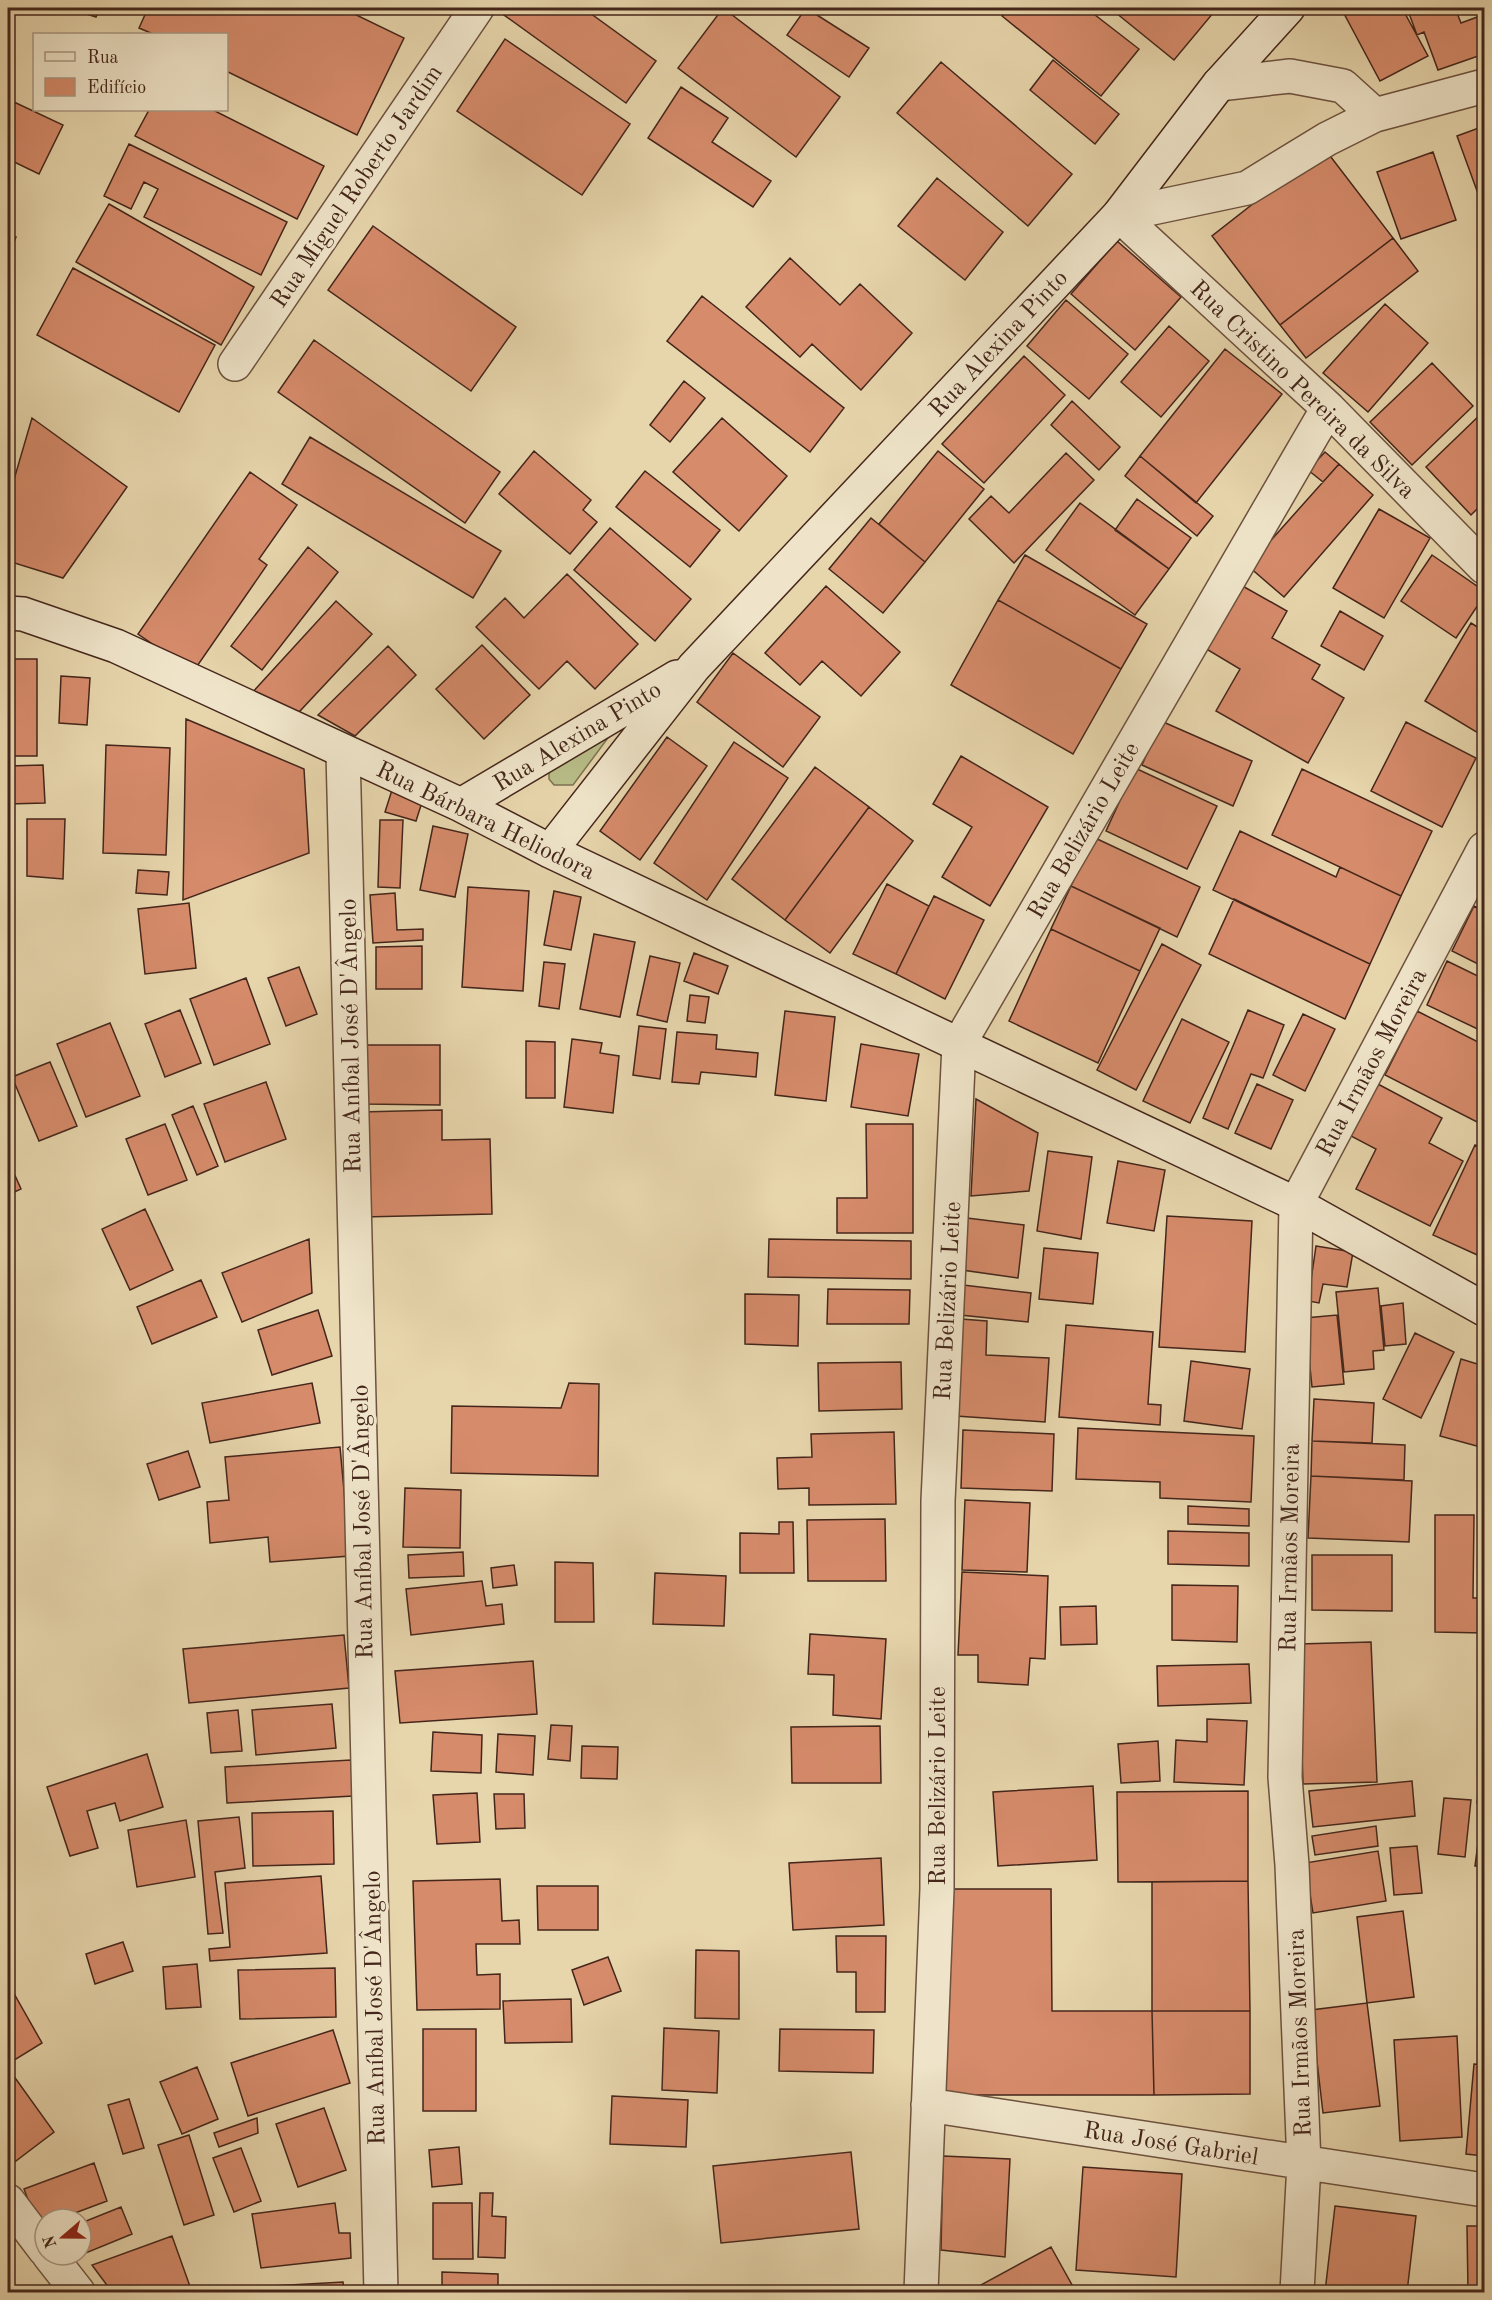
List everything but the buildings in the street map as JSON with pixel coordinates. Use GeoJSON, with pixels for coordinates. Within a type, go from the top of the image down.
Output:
{"type":"FeatureCollection","features":[{"type":"Feature","properties":{"kind":"street","name":"Rua Miguel Roberto Jardim"},"geometry":{"type":"LineString","coordinates":[[236,364],[477,8]]}},
{"type":"Feature","properties":{"kind":"street","name":"Rua Alexina Pinto"},"geometry":{"type":"LineString","coordinates":[[550,851],[694,667],[1119,215],[1219,84],[1288,8]]}},
{"type":"Feature","properties":{"kind":"street"},"geometry":{"type":"LineString","coordinates":[[1219,84],[1290,76],[1342,86],[1375,115]]}},
{"type":"Feature","properties":{"kind":"street"},"geometry":{"type":"LineString","coordinates":[[1119,215],[1246,188],[1327,140],[1375,115],[1485,86]]}},
{"type":"Feature","properties":{"kind":"street","name":"Rua Cristino Pereira da Silva"},"geometry":{"type":"LineString","coordinates":[[1119,215],[1328,408],[1485,567]]}},
{"type":"Feature","properties":{"kind":"street","name":"Rua Belizário Leite"},"geometry":{"type":"LineString","coordinates":[[921,2292],[937,1889],[938,1501],[959,1044],[1328,408]]}},
{"type":"Feature","properties":{"kind":"street","name":"Rua Bárbara Heliodora"},"geometry":{"type":"LineString","coordinates":[[8,614],[23,614],[116,646],[461,805],[550,851],[1296,1204],[1485,1309]]}},
{"type":"Feature","properties":{"kind":"street","name":"Rua Alexina Pinto"},"geometry":{"type":"LineString","coordinates":[[461,805],[694,667]]}},
{"type":"Feature","properties":{"kind":"street","name":"Rua Aníbal José D'Ângelo"},"geometry":{"type":"LineString","coordinates":[[343,752],[381,2292]]}},
{"type":"Feature","properties":{"kind":"street","name":"Rua Irmãos Moreira"},"geometry":{"type":"LineString","coordinates":[[1297,2292],[1304,2164],[1293,1877],[1285,1777],[1296,1204],[1485,849]]}},
{"type":"Feature","properties":{"kind":"street","name":"Rua José Gabriel"},"geometry":{"type":"LineString","coordinates":[[928,2105],[1485,2190]]}},
{"type":"Feature","properties":{"kind":"street"},"geometry":{"type":"LineString","coordinates":[[8,2201],[33,2234]]}},
{"type":"Feature","properties":{"kind":"street"},"geometry":{"type":"LineString","coordinates":[[58,2267],[78,2292]]}},
{"type":"Feature","properties":{"kind":"green space"},"geometry":{"type":"Polygon","coordinates":[[[619,723],[573,785],[554,785],[549,779],[549,772],[619,723]]]}}]}
